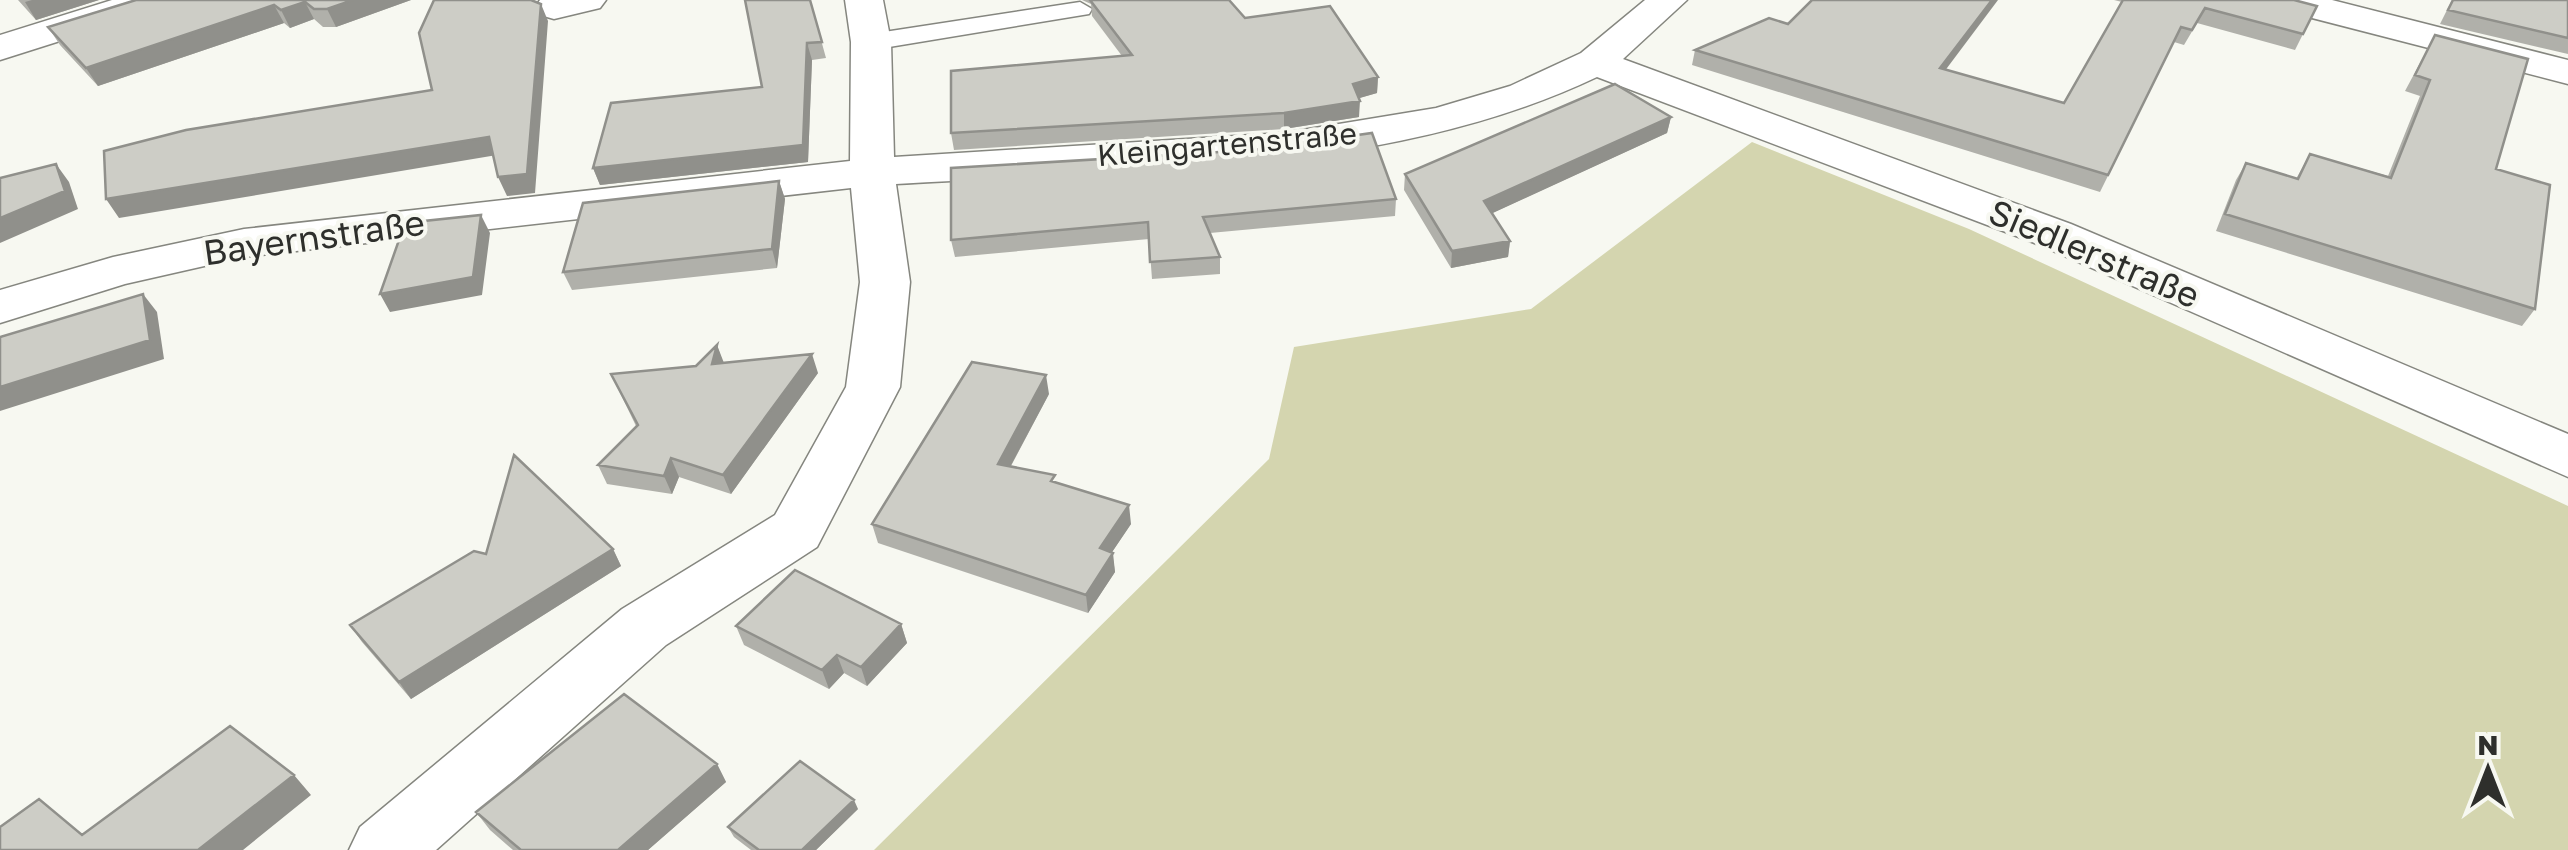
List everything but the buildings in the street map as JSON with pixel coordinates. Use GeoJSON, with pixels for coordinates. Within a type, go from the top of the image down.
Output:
{"type":"FeatureCollection","features":[{"type":"Feature","properties":{"kind":"street"},"geometry":{"type":"LineString","coordinates":[[0,48],[150,0]]}},
{"type":"Feature","properties":{"kind":"street","name":"Kleingartenstraße"},"geometry":{"type":"LineString","coordinates":[[872,172],[1284,146],[1440,120],[1525,95],[1595,62],[1668,0]]}},
{"type":"Feature","properties":{"kind":"street"},"geometry":{"type":"LineString","coordinates":[[2286,0],[2378,11],[2568,72]]}},
{"type":"Feature","properties":{"kind":"street"},"geometry":{"type":"LineString","coordinates":[[385,850],[644,628],[796,531],[873,386],[885,282],[872,172],[868,21]]}},
{"type":"Feature","properties":{"kind":"street","name":"Siedlerstraße"},"geometry":{"type":"LineString","coordinates":[[1595,62],[2054,234],[2561,441]]}},
{"type":"Feature","properties":{"kind":"street","name":"Bayernstraße"},"geometry":{"type":"LineString","coordinates":[[0,307],[113,272],[244,242],[872,172]]}},
{"type":"Feature","properties":{"kind":"lane"},"geometry":{"type":"LineString","coordinates":[[868,21],[1080,9]]}},
{"type":"Feature","properties":{"kind":"green space"},"geometry":{"type":"Polygon","coordinates":[[[1752,142],[1969,229],[2568,506],[2568,850],[874,850],[1269,459],[1294,347],[1531,309],[1752,142]]]}}]}
